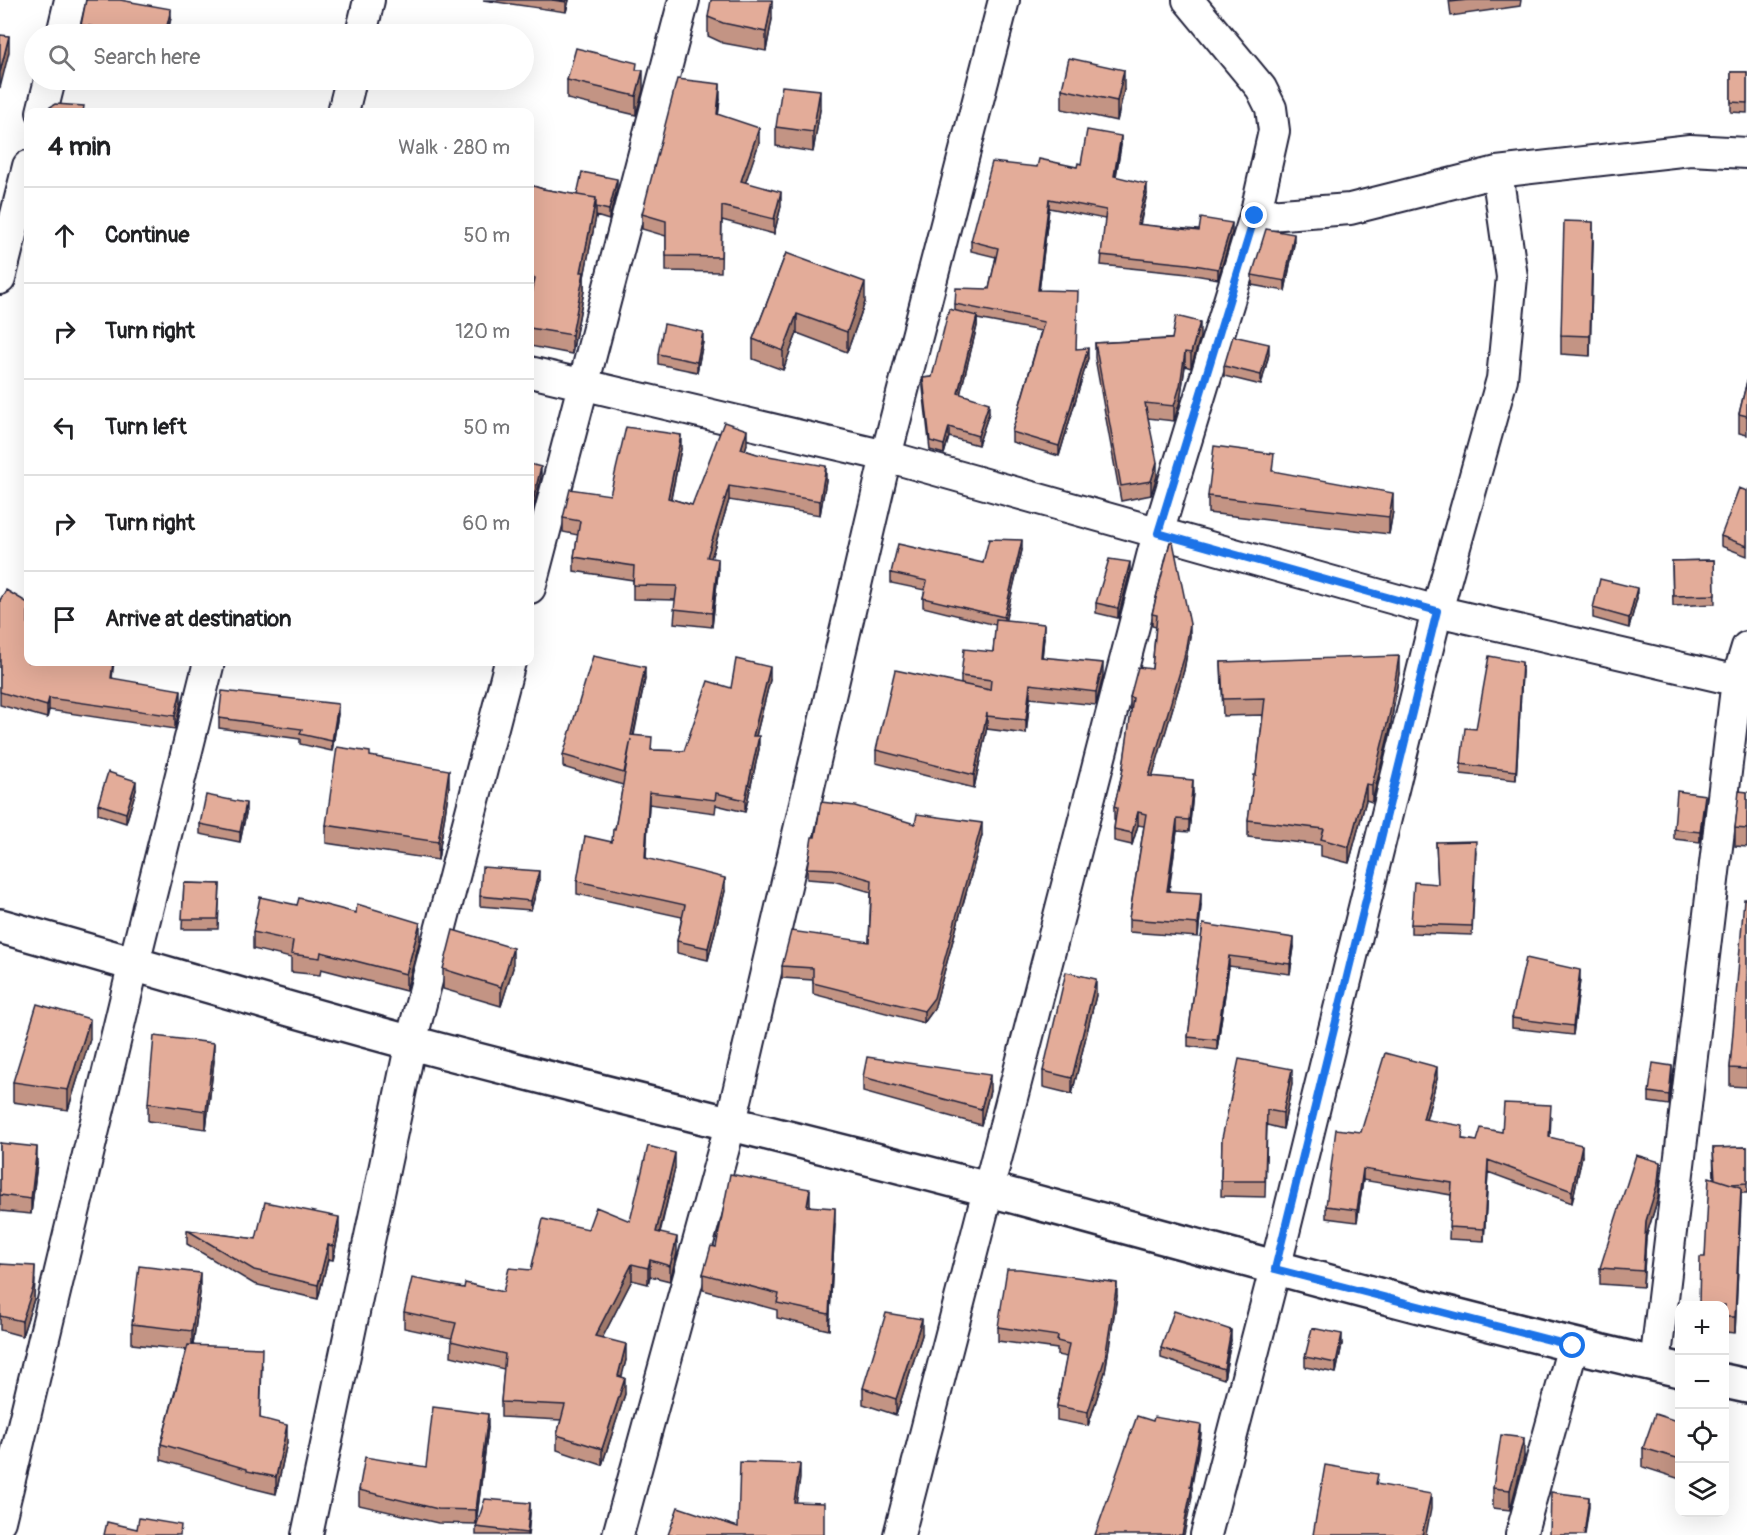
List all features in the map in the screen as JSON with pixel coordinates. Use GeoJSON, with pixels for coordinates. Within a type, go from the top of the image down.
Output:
{"type":"FeatureCollection","features":[{"type":"Feature","properties":{"kind":"street"},"geometry":{"type":"LineString","coordinates":[[64,24],[70,0]]}},
{"type":"Feature","properties":{"kind":"street"},"geometry":{"type":"LineString","coordinates":[[363,24],[369,0]]}},
{"type":"Feature","properties":{"kind":"street"},"geometry":{"type":"LineString","coordinates":[[534,572],[684,0]]}},
{"type":"Feature","properties":{"kind":"street"},"geometry":{"type":"LineString","coordinates":[[618,1535],[731,1122],[886,456],[1004,0]]}},
{"type":"Feature","properties":{"kind":"street"},"geometry":{"type":"LineString","coordinates":[[899,1535],[1158,533],[1255,216],[1275,131],[1271,108],[1261,88],[1188,0]]}},
{"type":"Feature","properties":{"kind":"street"},"geometry":{"type":"LineString","coordinates":[[43,108],[48,90]]}},
{"type":"Feature","properties":{"kind":"street"},"geometry":{"type":"LineString","coordinates":[[344,108],[348,90]]}},
{"type":"Feature","properties":{"kind":"street"},"geometry":{"type":"LineString","coordinates":[[1255,216],[1350,209],[1497,172],[1690,150],[1747,153]]}},
{"type":"Feature","properties":{"kind":"street"},"geometry":{"type":"LineString","coordinates":[[1206,1535],[1275,1269],[1437,611],[1502,379],[1512,277],[1497,172]]}},
{"type":"Feature","properties":{"kind":"street"},"geometry":{"type":"LineString","coordinates":[[0,279],[13,242],[24,186]]}},
{"type":"Feature","properties":{"kind":"street"},"geometry":{"type":"LineString","coordinates":[[534,373],[886,456],[1437,611],[1742,681]]}},
{"type":"Feature","properties":{"kind":"street"},"geometry":{"type":"LineString","coordinates":[[0,926],[411,1042],[987,1189],[1275,1269],[1573,1346],[1667,1367],[1747,647]]}},
{"type":"Feature","properties":{"kind":"street"},"geometry":{"type":"LineString","coordinates":[[0,1521],[208,666]]}},
{"type":"Feature","properties":{"kind":"street"},"geometry":{"type":"LineString","coordinates":[[307,1535],[411,1042],[509,666]]}},
{"type":"Feature","properties":{"kind":"street"},"geometry":{"type":"LineString","coordinates":[[1521,1535],[1573,1346]]}},
{"type":"Feature","properties":{"kind":"street"},"geometry":{"type":"LineString","coordinates":[[1729,1382],[1747,1386]]}},
{"type":"Feature","properties":{"kind":"building"},"geometry":{"type":"Polygon","coordinates":[[[86,0],[120,0],[171,9],[167,24],[81,24],[86,0]]]}},
{"type":"Feature","properties":{"kind":"building"},"geometry":{"type":"Polygon","coordinates":[[[711,0],[772,0],[766,32],[723,23],[708,17],[711,0]]]}},
{"type":"Feature","properties":{"kind":"building"},"geometry":{"type":"Polygon","coordinates":[[[0,35],[9,36],[0,72],[0,35]]]}},
{"type":"Feature","properties":{"kind":"building"},"geometry":{"type":"Polygon","coordinates":[[[576,48],[637,63],[636,70],[643,70],[636,96],[567,80],[576,48]]]}},
{"type":"Feature","properties":{"kind":"building"},"geometry":{"type":"Polygon","coordinates":[[[1069,58],[1124,70],[1117,101],[1062,89],[1069,58]]]}},
{"type":"Feature","properties":{"kind":"building"},"geometry":{"type":"Polygon","coordinates":[[[1731,72],[1747,72],[1747,103],[1731,102],[1731,72]]]}},
{"type":"Feature","properties":{"kind":"building"},"geometry":{"type":"Polygon","coordinates":[[[677,79],[720,84],[717,114],[759,128],[741,181],[781,192],[774,219],[722,206],[721,257],[666,256],[666,221],[642,214],[677,79]]]}},
{"type":"Feature","properties":{"kind":"building"},"geometry":{"type":"Polygon","coordinates":[[[782,86],[820,90],[813,132],[776,127],[782,86]]]}},
{"type":"Feature","properties":{"kind":"building"},"geometry":{"type":"Polygon","coordinates":[[[55,104],[84,106],[84,108],[49,108],[55,104]]]}},
{"type":"Feature","properties":{"kind":"building"},"geometry":{"type":"Polygon","coordinates":[[[1087,130],[1121,136],[1114,176],[1147,184],[1137,224],[1199,231],[1201,218],[1232,223],[1218,269],[1101,255],[1106,210],[1049,199],[1038,290],[1078,291],[1076,349],[1088,348],[1059,446],[1012,432],[1044,322],[955,304],[956,288],[989,289],[998,248],[971,241],[992,162],[1037,167],[1039,159],[1077,167],[1078,163],[1081,164],[1087,130]]]}},
{"type":"Feature","properties":{"kind":"building"},"geometry":{"type":"Polygon","coordinates":[[[582,172],[617,179],[609,210],[596,207],[596,198],[577,195],[582,172]]]}},
{"type":"Feature","properties":{"kind":"building"},"geometry":{"type":"Polygon","coordinates":[[[534,186],[596,198],[581,272],[584,272],[572,335],[534,329],[534,186]]]}},
{"type":"Feature","properties":{"kind":"building"},"geometry":{"type":"Polygon","coordinates":[[[1564,221],[1593,222],[1590,336],[1561,335],[1564,221]]]}},
{"type":"Feature","properties":{"kind":"building"},"geometry":{"type":"Polygon","coordinates":[[[1266,229],[1294,234],[1285,281],[1252,275],[1266,229]]]}},
{"type":"Feature","properties":{"kind":"building"},"geometry":{"type":"Polygon","coordinates":[[[786,253],[865,282],[847,332],[797,314],[783,351],[753,339],[786,253]]]}},
{"type":"Feature","properties":{"kind":"building"},"geometry":{"type":"Polygon","coordinates":[[[949,309],[977,316],[958,393],[989,403],[978,436],[949,427],[944,445],[930,441],[923,378],[932,377],[949,309]]]}},
{"type":"Feature","properties":{"kind":"building"},"geometry":{"type":"Polygon","coordinates":[[[1176,316],[1200,322],[1191,353],[1185,352],[1180,386],[1174,406],[1145,403],[1157,462],[1151,481],[1121,486],[1095,343],[1172,339],[1176,316]]]}},
{"type":"Feature","properties":{"kind":"building"},"geometry":{"type":"Polygon","coordinates":[[[664,324],[703,332],[697,362],[658,354],[664,324]]]}},
{"type":"Feature","properties":{"kind":"building"},"geometry":{"type":"Polygon","coordinates":[[[1233,336],[1269,344],[1261,375],[1224,366],[1233,336]]]}},
{"type":"Feature","properties":{"kind":"building"},"geometry":{"type":"Polygon","coordinates":[[[1747,381],[1747,416],[1739,414],[1747,381]]]}},
{"type":"Feature","properties":{"kind":"building"},"geometry":{"type":"Polygon","coordinates":[[[724,422],[747,430],[741,449],[826,466],[820,501],[729,486],[707,557],[718,559],[712,613],[674,609],[677,586],[633,585],[634,566],[574,557],[580,521],[563,518],[570,489],[610,495],[626,427],[681,435],[668,498],[692,505],[724,422]]]}},
{"type":"Feature","properties":{"kind":"building"},"geometry":{"type":"Polygon","coordinates":[[[1214,446],[1274,454],[1272,471],[1393,493],[1389,517],[1208,496],[1214,446]]]}},
{"type":"Feature","properties":{"kind":"building"},"geometry":{"type":"Polygon","coordinates":[[[534,465],[541,467],[534,496],[534,465]]]}},
{"type":"Feature","properties":{"kind":"building"},"geometry":{"type":"Polygon","coordinates":[[[1739,488],[1747,491],[1747,546],[1721,536],[1739,488]]]}},
{"type":"Feature","properties":{"kind":"building"},"geometry":{"type":"Polygon","coordinates":[[[989,539],[1022,540],[1004,617],[923,598],[927,581],[891,573],[898,544],[983,563],[989,539]]]}},
{"type":"Feature","properties":{"kind":"building"},"geometry":{"type":"Polygon","coordinates":[[[1170,542],[1173,542],[1190,624],[1184,658],[1149,776],[1193,780],[1189,820],[1177,819],[1167,891],[1201,893],[1198,924],[1129,919],[1146,814],[1138,812],[1132,833],[1114,829],[1117,808],[1114,807],[1122,774],[1133,698],[1130,697],[1138,667],[1152,669],[1157,615],[1152,614],[1170,542]]]}},
{"type":"Feature","properties":{"kind":"building"},"geometry":{"type":"Polygon","coordinates":[[[1109,559],[1130,562],[1118,608],[1096,603],[1109,559]]]}},
{"type":"Feature","properties":{"kind":"building"},"geometry":{"type":"Polygon","coordinates":[[[1714,560],[1715,595],[1673,596],[1672,561],[1714,560]]]}},
{"type":"Feature","properties":{"kind":"building"},"geometry":{"type":"Polygon","coordinates":[[[1600,579],[1637,588],[1629,618],[1593,608],[1600,579]]]}},
{"type":"Feature","properties":{"kind":"building"},"geometry":{"type":"Polygon","coordinates":[[[6,590],[24,601],[24,666],[112,666],[111,678],[181,690],[175,716],[49,698],[47,706],[0,692],[0,600],[6,590]]]}},
{"type":"Feature","properties":{"kind":"building"},"geometry":{"type":"Polygon","coordinates":[[[996,619],[1044,624],[1041,657],[1103,663],[1096,692],[1030,684],[1026,720],[987,716],[987,713],[974,775],[876,750],[895,670],[990,690],[991,680],[961,676],[964,649],[993,652],[996,619]]]}},
{"type":"Feature","properties":{"kind":"building"},"geometry":{"type":"Polygon","coordinates":[[[593,656],[645,667],[631,735],[652,737],[651,750],[684,751],[708,681],[731,688],[736,659],[770,667],[753,736],[759,736],[745,800],[716,793],[715,800],[649,792],[645,858],[725,878],[708,948],[677,941],[685,905],[577,881],[585,836],[612,842],[631,739],[624,773],[563,755],[593,656]]]}},
{"type":"Feature","properties":{"kind":"building"},"geometry":{"type":"Polygon","coordinates":[[[1399,656],[1390,712],[1372,785],[1366,784],[1349,847],[1321,839],[1324,829],[1248,820],[1265,698],[1223,699],[1221,662],[1399,656]]]}},
{"type":"Feature","properties":{"kind":"building"},"geometry":{"type":"Polygon","coordinates":[[[1489,656],[1522,662],[1516,771],[1461,764],[1465,728],[1476,729],[1489,656]]]}},
{"type":"Feature","properties":{"kind":"building"},"geometry":{"type":"Polygon","coordinates":[[[222,691],[338,704],[332,741],[300,734],[302,729],[219,718],[222,691]]]}},
{"type":"Feature","properties":{"kind":"building"},"geometry":{"type":"Polygon","coordinates":[[[337,747],[370,752],[370,756],[449,770],[438,842],[326,825],[337,747]]]}},
{"type":"Feature","properties":{"kind":"building"},"geometry":{"type":"Polygon","coordinates":[[[108,772],[136,781],[126,813],[98,804],[108,772]]]}},
{"type":"Feature","properties":{"kind":"building"},"geometry":{"type":"Polygon","coordinates":[[[1677,791],[1705,795],[1700,832],[1674,829],[1677,791]]]}},
{"type":"Feature","properties":{"kind":"building"},"geometry":{"type":"Polygon","coordinates":[[[1739,791],[1747,792],[1747,829],[1735,828],[1739,791]]]}},
{"type":"Feature","properties":{"kind":"building"},"geometry":{"type":"Polygon","coordinates":[[[206,795],[246,803],[240,832],[200,824],[206,795]]]}},
{"type":"Feature","properties":{"kind":"building"},"geometry":{"type":"Polygon","coordinates":[[[821,802],[855,806],[915,824],[917,814],[982,823],[934,998],[924,1011],[813,983],[813,968],[782,966],[791,931],[869,942],[872,880],[833,869],[807,868],[821,802]]]}},
{"type":"Feature","properties":{"kind":"building"},"geometry":{"type":"Polygon","coordinates":[[[1476,841],[1472,926],[1411,924],[1414,882],[1438,884],[1436,842],[1476,841]]]}},
{"type":"Feature","properties":{"kind":"building"},"geometry":{"type":"Polygon","coordinates":[[[482,867],[539,871],[531,901],[480,896],[482,867]]]}},
{"type":"Feature","properties":{"kind":"building"},"geometry":{"type":"Polygon","coordinates":[[[184,883],[220,884],[218,919],[182,919],[184,883]]]}},
{"type":"Feature","properties":{"kind":"building"},"geometry":{"type":"Polygon","coordinates":[[[260,897],[297,905],[299,898],[356,913],[357,904],[420,923],[406,974],[321,952],[320,958],[291,954],[293,941],[253,932],[260,897]]]}},
{"type":"Feature","properties":{"kind":"building"},"geometry":{"type":"Polygon","coordinates":[[[1744,899],[1747,899],[1747,1069],[1730,1068],[1744,899]]]}},
{"type":"Feature","properties":{"kind":"building"},"geometry":{"type":"Polygon","coordinates":[[[1203,924],[1294,938],[1290,964],[1229,956],[1217,1040],[1188,1037],[1203,924]]]}},
{"type":"Feature","properties":{"kind":"building"},"geometry":{"type":"Polygon","coordinates":[[[453,930],[513,948],[501,987],[443,969],[453,930]]]}},
{"type":"Feature","properties":{"kind":"building"},"geometry":{"type":"Polygon","coordinates":[[[1526,958],[1580,970],[1573,1026],[1512,1018],[1526,958]]]}},
{"type":"Feature","properties":{"kind":"building"},"geometry":{"type":"Polygon","coordinates":[[[1066,972],[1096,979],[1072,1078],[1043,1071],[1066,972]]]}},
{"type":"Feature","properties":{"kind":"building"},"geometry":{"type":"Polygon","coordinates":[[[37,1004],[90,1019],[68,1090],[13,1082],[37,1004]]]}},
{"type":"Feature","properties":{"kind":"building"},"geometry":{"type":"Polygon","coordinates":[[[154,1036],[214,1043],[206,1111],[148,1103],[154,1036]]]}},
{"type":"Feature","properties":{"kind":"building"},"geometry":{"type":"Polygon","coordinates":[[[1385,1053],[1437,1067],[1423,1119],[1463,1126],[1462,1139],[1477,1141],[1481,1128],[1502,1132],[1504,1103],[1551,1105],[1549,1137],[1582,1145],[1572,1191],[1488,1160],[1484,1229],[1449,1227],[1452,1183],[1363,1169],[1357,1210],[1326,1206],[1336,1129],[1361,1132],[1385,1053]]]}},
{"type":"Feature","properties":{"kind":"building"},"geometry":{"type":"Polygon","coordinates":[[[867,1057],[990,1075],[981,1109],[863,1077],[867,1057]]]}},
{"type":"Feature","properties":{"kind":"building"},"geometry":{"type":"Polygon","coordinates":[[[1239,1059],[1292,1069],[1283,1113],[1267,1110],[1265,1181],[1221,1181],[1222,1138],[1239,1059]]]}},
{"type":"Feature","properties":{"kind":"building"},"geometry":{"type":"Polygon","coordinates":[[[1653,1063],[1672,1066],[1669,1095],[1649,1092],[1653,1063]]]}},
{"type":"Feature","properties":{"kind":"building"},"geometry":{"type":"Polygon","coordinates":[[[0,1143],[37,1147],[31,1199],[0,1195],[0,1143]]]}},
{"type":"Feature","properties":{"kind":"building"},"geometry":{"type":"Polygon","coordinates":[[[648,1146],[675,1153],[656,1232],[677,1237],[670,1266],[650,1260],[648,1268],[632,1264],[595,1336],[626,1344],[618,1376],[625,1378],[602,1449],[557,1435],[565,1405],[501,1402],[505,1354],[451,1341],[456,1323],[404,1312],[412,1278],[464,1288],[465,1283],[503,1292],[509,1268],[531,1270],[543,1219],[588,1229],[596,1207],[630,1221],[648,1146]]]}},
{"type":"Feature","properties":{"kind":"building"},"geometry":{"type":"Polygon","coordinates":[[[1747,1147],[1747,1183],[1731,1184],[1715,1179],[1713,1148],[1747,1147]]]}},
{"type":"Feature","properties":{"kind":"building"},"geometry":{"type":"Polygon","coordinates":[[[1636,1155],[1660,1162],[1658,1182],[1646,1221],[1643,1271],[1600,1268],[1636,1155]]]}},
{"type":"Feature","properties":{"kind":"building"},"geometry":{"type":"Polygon","coordinates":[[[730,1174],[810,1189],[807,1206],[835,1208],[829,1314],[777,1303],[779,1294],[703,1274],[711,1246],[716,1247],[730,1174]]]}},
{"type":"Feature","properties":{"kind":"building"},"geometry":{"type":"Polygon","coordinates":[[[1709,1177],[1741,1187],[1735,1317],[1729,1317],[1729,1301],[1699,1301],[1700,1257],[1705,1257],[1709,1177]]]}},
{"type":"Feature","properties":{"kind":"building"},"geometry":{"type":"Polygon","coordinates":[[[265,1202],[339,1217],[333,1246],[328,1245],[318,1285],[254,1270],[187,1230],[256,1239],[265,1202]]]}},
{"type":"Feature","properties":{"kind":"building"},"geometry":{"type":"Polygon","coordinates":[[[0,1264],[35,1266],[34,1285],[22,1321],[0,1316],[0,1264]]]}},
{"type":"Feature","properties":{"kind":"building"},"geometry":{"type":"Polygon","coordinates":[[[139,1266],[200,1273],[192,1331],[132,1324],[139,1266]]]}},
{"type":"Feature","properties":{"kind":"building"},"geometry":{"type":"Polygon","coordinates":[[[1007,1269],[1117,1283],[1105,1358],[1088,1412],[1057,1406],[1069,1344],[1057,1341],[1058,1336],[998,1327],[1007,1269]]]}},
{"type":"Feature","properties":{"kind":"building"},"geometry":{"type":"Polygon","coordinates":[[[1174,1311],[1231,1330],[1224,1369],[1161,1348],[1174,1311]]]}},
{"type":"Feature","properties":{"kind":"building"},"geometry":{"type":"Polygon","coordinates":[[[886,1313],[922,1319],[896,1399],[863,1388],[886,1313]]]}},
{"type":"Feature","properties":{"kind":"building"},"geometry":{"type":"Polygon","coordinates":[[[1312,1328],[1342,1334],[1336,1363],[1305,1357],[1312,1328]]]}},
{"type":"Feature","properties":{"kind":"building"},"geometry":{"type":"Polygon","coordinates":[[[188,1345],[262,1348],[260,1418],[287,1425],[276,1477],[247,1471],[247,1469],[161,1444],[188,1345]]]}},
{"type":"Feature","properties":{"kind":"building"},"geometry":{"type":"Polygon","coordinates":[[[433,1407],[488,1414],[476,1510],[438,1509],[359,1490],[365,1457],[426,1467],[433,1407]]]}},
{"type":"Feature","properties":{"kind":"building"},"geometry":{"type":"Polygon","coordinates":[[[1655,1414],[1675,1420],[1675,1458],[1643,1448],[1655,1414]]]}},
{"type":"Feature","properties":{"kind":"building"},"geometry":{"type":"Polygon","coordinates":[[[1137,1416],[1153,1421],[1154,1417],[1201,1425],[1182,1535],[1095,1535],[1137,1416]]]}},
{"type":"Feature","properties":{"kind":"building"},"geometry":{"type":"Polygon","coordinates":[[[1501,1435],[1524,1438],[1510,1490],[1493,1488],[1501,1435]]]}},
{"type":"Feature","properties":{"kind":"building"},"geometry":{"type":"Polygon","coordinates":[[[740,1462],[800,1464],[794,1502],[824,1503],[824,1535],[668,1535],[678,1507],[738,1527],[740,1462]]]}},
{"type":"Feature","properties":{"kind":"building"},"geometry":{"type":"Polygon","coordinates":[[[1325,1465],[1378,1474],[1376,1484],[1431,1494],[1422,1535],[1313,1535],[1325,1465]]]}},
{"type":"Feature","properties":{"kind":"building"},"geometry":{"type":"Polygon","coordinates":[[[1551,1492],[1589,1497],[1584,1535],[1550,1535],[1551,1492]]]}},
{"type":"Feature","properties":{"kind":"building"},"geometry":{"type":"Polygon","coordinates":[[[485,1499],[530,1503],[527,1533],[476,1527],[485,1499]]]}},
{"type":"Feature","properties":{"kind":"building"},"geometry":{"type":"Polygon","coordinates":[[[139,1518],[181,1525],[180,1535],[104,1535],[107,1522],[137,1529],[139,1518]]]}},
{"type":"Feature","properties":{"kind":"route"},"geometry":{"type":"LineString","coordinates":[[1255,216],[1158,533],[1437,611],[1275,1269],[1573,1346]]}}]}
